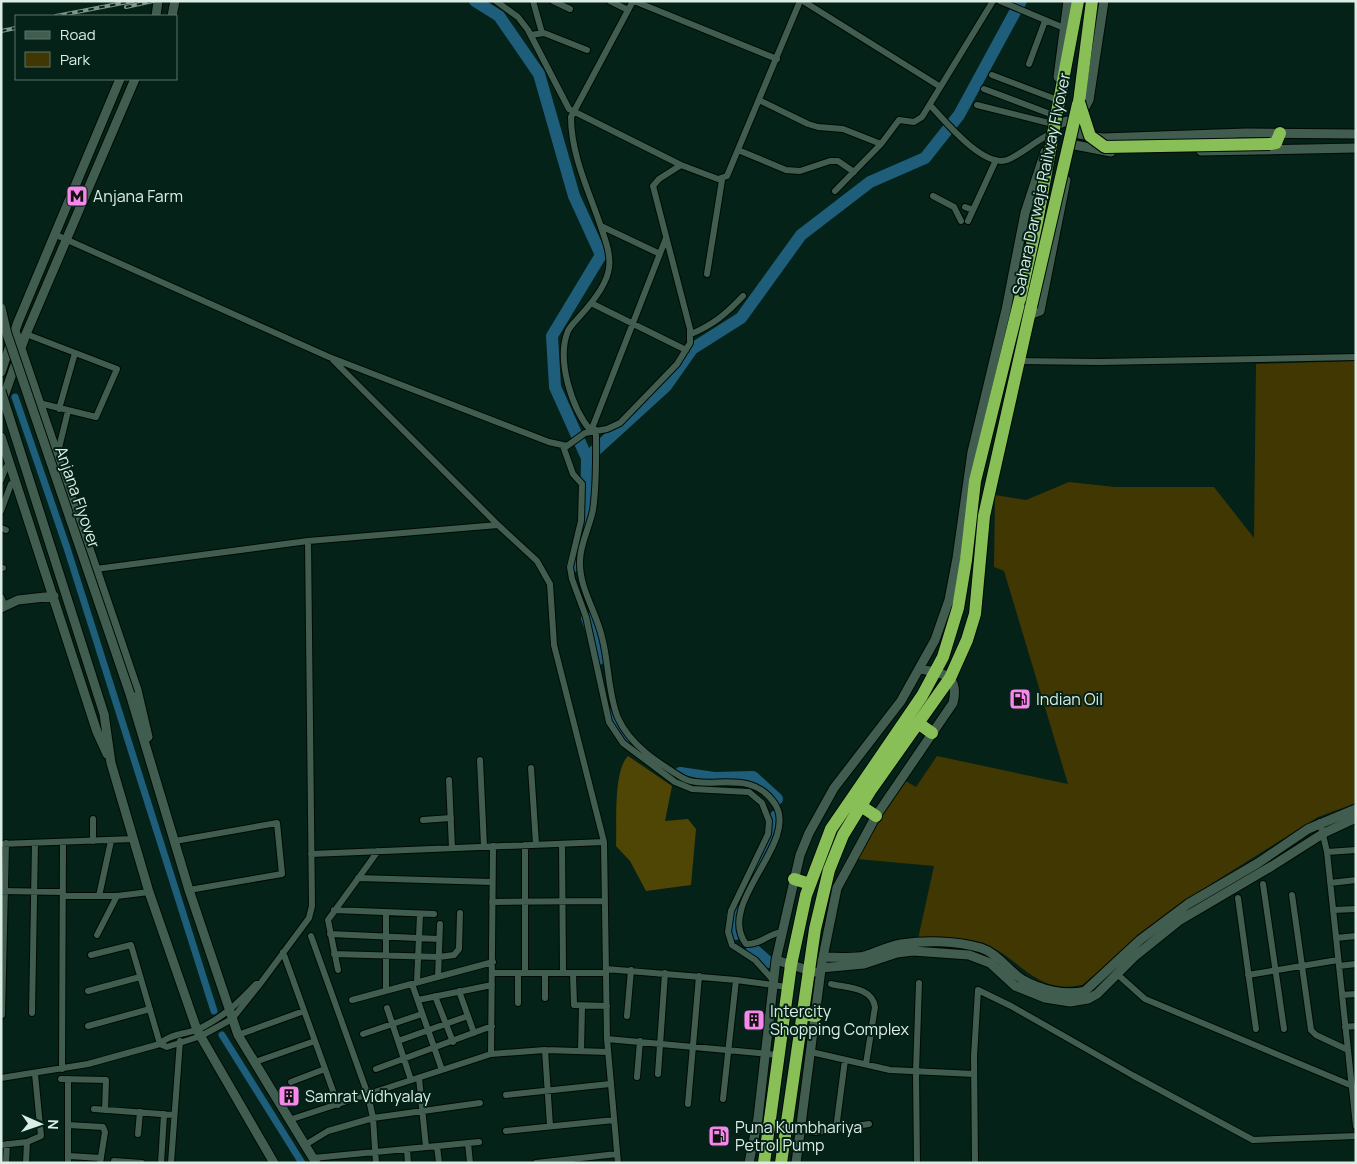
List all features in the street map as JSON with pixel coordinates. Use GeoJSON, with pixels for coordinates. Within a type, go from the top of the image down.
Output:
{"type":"FeatureCollection","features":[{"type":"Feature","properties":{"kind":"highway","name":"Sahara Darwaja Railway Flyover"},"geometry":{"type":"LineString","coordinates":[[1020,311],[1020,299],[1037,222],[1078,1]]}},
{"type":"Feature","properties":{"kind":"highway","name":"Sahara Darwaja Railway Flyover"},"geometry":{"type":"LineString","coordinates":[[1020,311],[1078,102],[1092,1]]}},
{"type":"Feature","properties":{"kind":"highway"},"geometry":{"type":"LineString","coordinates":[[1078,102],[1082,132],[1105,147],[1270,144],[1276,143],[1280,133]]}},
{"type":"Feature","properties":{"kind":"highway"},"geometry":{"type":"LineString","coordinates":[[781,1163],[802,1014],[816,971],[829,896],[843,835],[950,678],[967,640],[975,614],[984,516],[1018,361],[1020,311]]}},
{"type":"Feature","properties":{"kind":"highway"},"geometry":{"type":"LineString","coordinates":[[764,1163],[780,1055],[787,987],[810,884],[832,830],[936,672],[943,658],[958,608],[966,560],[975,481],[1020,311]]}},
{"type":"Feature","properties":{"kind":"highway"},"geometry":{"type":"LineString","coordinates":[[918,724],[932,733]]}},
{"type":"Feature","properties":{"kind":"highway"},"geometry":{"type":"LineString","coordinates":[[861,806],[876,816]]}},
{"type":"Feature","properties":{"kind":"highway"},"geometry":{"type":"LineString","coordinates":[[794,879],[810,884]]}},
{"type":"Feature","properties":{"kind":"highway"},"geometry":{"type":"LineString","coordinates":[[802,1014],[816,1016]]}},
{"type":"Feature","properties":{"kind":"highway"},"geometry":{"type":"LineString","coordinates":[[761,1090],[774,1092]]}},
{"type":"Feature","properties":{"kind":"street"},"geometry":{"type":"LineString","coordinates":[[156,15],[158,1]]}},
{"type":"Feature","properties":{"kind":"street"},"geometry":{"type":"LineString","coordinates":[[172,15],[175,1]]}},
{"type":"Feature","properties":{"kind":"street"},"geometry":{"type":"LineString","coordinates":[[496,1],[518,17],[531,35],[563,100],[572,112],[681,165],[722,180]]}},
{"type":"Feature","properties":{"kind":"street"},"geometry":{"type":"LineString","coordinates":[[533,1],[542,33]]}},
{"type":"Feature","properties":{"kind":"street"},"geometry":{"type":"LineString","coordinates":[[553,1],[570,9]]}},
{"type":"Feature","properties":{"kind":"street"},"geometry":{"type":"LineString","coordinates":[[610,1],[628,10]]}},
{"type":"Feature","properties":{"kind":"street"},"geometry":{"type":"LineString","coordinates":[[592,431],[580,418],[572,400],[564,353],[568,330],[600,290],[610,268],[607,246],[578,162],[571,134],[572,112],[633,1],[777,59]]}},
{"type":"Feature","properties":{"kind":"street"},"geometry":{"type":"LineString","coordinates":[[708,274],[722,180],[727,176],[802,1],[939,86]]}},
{"type":"Feature","properties":{"kind":"street"},"geometry":{"type":"LineString","coordinates":[[835,191],[881,144],[899,120],[918,121],[930,105],[939,86],[993,1]]}},
{"type":"Feature","properties":{"kind":"street"},"geometry":{"type":"LineString","coordinates":[[1000,1],[1064,28]]}},
{"type":"Feature","properties":{"kind":"street"},"geometry":{"type":"LineString","coordinates":[[749,1163],[761,1090],[776,960],[794,879],[809,833],[834,788],[901,701],[935,640],[949,600],[972,452],[1020,311],[1025,213],[1052,132],[1068,1]]}},
{"type":"Feature","properties":{"kind":"street"},"geometry":{"type":"LineString","coordinates":[[1020,311],[1040,310],[1074,147],[1082,132],[1089,100],[1104,1]]}},
{"type":"Feature","properties":{"kind":"street"},"geometry":{"type":"LineString","coordinates":[[1029,64],[1045,21]]}},
{"type":"Feature","properties":{"kind":"street"},"geometry":{"type":"LineString","coordinates":[[531,35],[542,33],[587,50]]}},
{"type":"Feature","properties":{"kind":"street"},"geometry":{"type":"LineString","coordinates":[[992,75],[1055,100]]}},
{"type":"Feature","properties":{"kind":"street"},"geometry":{"type":"LineString","coordinates":[[1,372],[15,331],[54,234],[120,80]]}},
{"type":"Feature","properties":{"kind":"street"},"geometry":{"type":"LineString","coordinates":[[1,405],[26,334],[65,239],[135,80]]}},
{"type":"Feature","properties":{"kind":"street"},"geometry":{"type":"LineString","coordinates":[[984,89],[1053,115]]}},
{"type":"Feature","properties":{"kind":"street"},"geometry":{"type":"LineString","coordinates":[[760,100],[808,124],[818,127],[843,129],[881,144]]}},
{"type":"Feature","properties":{"kind":"street"},"geometry":{"type":"LineString","coordinates":[[930,105],[979,154],[996,160],[1006,160],[1052,132],[1062,121],[1082,132],[1356,134]]}},
{"type":"Feature","properties":{"kind":"street"},"geometry":{"type":"LineString","coordinates":[[976,105],[1052,132],[1059,149],[1074,147],[1103,152],[1356,148]]}},
{"type":"Feature","properties":{"kind":"street"},"geometry":{"type":"LineString","coordinates":[[738,150],[786,170],[800,171],[830,161],[838,161],[854,172]]}},
{"type":"Feature","properties":{"kind":"street"},"geometry":{"type":"LineString","coordinates":[[932,196],[954,206],[964,221],[973,210],[996,160]]}},
{"type":"Feature","properties":{"kind":"street"},"geometry":{"type":"LineString","coordinates":[[54,234],[329,357],[565,446],[592,431],[607,429],[620,423],[662,381],[690,343],[691,334],[653,186],[659,179],[681,165]]}},
{"type":"Feature","properties":{"kind":"street"},"geometry":{"type":"LineString","coordinates":[[965,207],[973,210]]}},
{"type":"Feature","properties":{"kind":"street"},"geometry":{"type":"LineString","coordinates":[[601,226],[660,254]]}},
{"type":"Feature","properties":{"kind":"street"},"geometry":{"type":"LineString","coordinates":[[666,238],[592,431],[596,472],[593,509],[580,559],[581,576],[602,635],[618,717],[640,747],[658,763],[684,779],[746,784],[762,791],[776,805],[779,821],[777,836],[743,904],[738,921],[740,936],[746,944],[756,944],[771,934],[782,932]]}},
{"type":"Feature","properties":{"kind":"street"},"geometry":{"type":"LineString","coordinates":[[691,334],[717,322],[743,296]]}},
{"type":"Feature","properties":{"kind":"street"},"geometry":{"type":"LineString","coordinates":[[591,303],[686,350]]}},
{"type":"Feature","properties":{"kind":"street","name":"Anjana Flyover"},"geometry":{"type":"LineString","coordinates":[[1,308],[10,344],[130,694],[148,757]]}},
{"type":"Feature","properties":{"kind":"street"},"geometry":{"type":"LineString","coordinates":[[15,331],[137,690],[148,738],[148,757],[189,890],[238,1035],[314,1160],[328,1160],[375,1152],[479,1142]]}},
{"type":"Feature","properties":{"kind":"street"},"geometry":{"type":"LineString","coordinates":[[26,334],[115,367],[117,372],[96,417],[39,404]]}},
{"type":"Feature","properties":{"kind":"street"},"geometry":{"type":"LineString","coordinates":[[59,408],[76,353]]}},
{"type":"Feature","properties":{"kind":"street"},"geometry":{"type":"LineString","coordinates":[[329,357],[498,525],[537,561],[550,584],[554,645],[604,842],[607,1039],[618,1163]]}},
{"type":"Feature","properties":{"kind":"street"},"geometry":{"type":"LineString","coordinates":[[1018,361],[1100,362],[1356,357]]}},
{"type":"Feature","properties":{"kind":"street"},"geometry":{"type":"LineString","coordinates":[[1,391],[104,714],[111,763]]}},
{"type":"Feature","properties":{"kind":"street"},"geometry":{"type":"LineString","coordinates":[[57,456],[68,411]]}},
{"type":"Feature","properties":{"kind":"street"},"geometry":{"type":"LineString","coordinates":[[1,437],[97,732],[111,763],[149,892],[199,1033],[274,1163]]}},
{"type":"Feature","properties":{"kind":"street"},"geometry":{"type":"LineString","coordinates":[[565,446],[573,474],[582,484],[581,521],[570,567],[572,580],[586,617],[609,722],[623,743],[675,782],[692,790],[749,792],[762,804],[769,821],[768,834],[731,911],[728,932],[732,945],[755,960],[773,982]]}},
{"type":"Feature","properties":{"kind":"street"},"geometry":{"type":"LineString","coordinates":[[1,480],[6,467]]}},
{"type":"Feature","properties":{"kind":"street"},"geometry":{"type":"LineString","coordinates":[[1,511],[11,484]]}},
{"type":"Feature","properties":{"kind":"street"},"geometry":{"type":"LineString","coordinates":[[96,569],[308,541],[498,525]]}},
{"type":"Feature","properties":{"kind":"street"},"geometry":{"type":"LineString","coordinates":[[160,1044],[167,1047],[179,1043],[231,1016],[256,984],[260,984],[309,918],[311,912],[308,541]]}},
{"type":"Feature","properties":{"kind":"street"},"geometry":{"type":"LineString","coordinates":[[3,603],[54,596]]}},
{"type":"Feature","properties":{"kind":"street"},"geometry":{"type":"LineString","coordinates":[[796,1163],[816,1016],[816,971],[823,957],[829,896],[837,888],[876,816],[953,703],[955,686],[950,678],[936,672],[920,669]]}},
{"type":"Feature","properties":{"kind":"street"},"geometry":{"type":"LineString","coordinates":[[480,760],[484,846]]}},
{"type":"Feature","properties":{"kind":"street"},"geometry":{"type":"LineString","coordinates":[[531,768],[536,844]]}},
{"type":"Feature","properties":{"kind":"street"},"geometry":{"type":"LineString","coordinates":[[449,780],[452,848]]}},
{"type":"Feature","properties":{"kind":"street"},"geometry":{"type":"LineString","coordinates":[[823,957],[864,956],[900,944],[965,945],[993,953],[1023,980],[1029,983],[1057,991],[1077,993],[1085,990],[1140,940],[1188,904],[1320,822],[1356,809]]}},
{"type":"Feature","properties":{"kind":"street"},"geometry":{"type":"LineString","coordinates":[[422,820],[451,818]]}},
{"type":"Feature","properties":{"kind":"street"},"geometry":{"type":"LineString","coordinates":[[776,960],[816,971],[864,964],[897,953],[912,951],[969,955],[990,963],[1015,986],[1045,998],[1070,1002],[1080,1001],[1096,994],[1180,920],[1324,833],[1356,818]]}},
{"type":"Feature","properties":{"kind":"street"},"geometry":{"type":"LineString","coordinates":[[93,819],[93,841]]}},
{"type":"Feature","properties":{"kind":"street"},"geometry":{"type":"LineString","coordinates":[[1320,822],[1327,852],[1345,1027],[1348,1050],[1352,1058],[1356,1126]]}},
{"type":"Feature","properties":{"kind":"street"},"geometry":{"type":"LineString","coordinates":[[175,841],[277,823],[282,874],[189,890]]}},
{"type":"Feature","properties":{"kind":"street"},"geometry":{"type":"LineString","coordinates":[[2,1015],[4,843],[134,839]]}},
{"type":"Feature","properties":{"kind":"street"},"geometry":{"type":"LineString","coordinates":[[99,896],[111,841]]}},
{"type":"Feature","properties":{"kind":"street"},"geometry":{"type":"LineString","coordinates":[[62,1069],[63,842]]}},
{"type":"Feature","properties":{"kind":"street"},"geometry":{"type":"LineString","coordinates":[[311,854],[604,842]]}},
{"type":"Feature","properties":{"kind":"street"},"geometry":{"type":"LineString","coordinates":[[32,1013],[35,843]]}},
{"type":"Feature","properties":{"kind":"street"},"geometry":{"type":"LineString","coordinates":[[518,1003],[525,901],[525,844]]}},
{"type":"Feature","properties":{"kind":"street"},"geometry":{"type":"LineString","coordinates":[[562,844],[563,973]]}},
{"type":"Feature","properties":{"kind":"street"},"geometry":{"type":"LineString","coordinates":[[491,1054],[493,973],[492,846]]}},
{"type":"Feature","properties":{"kind":"street"},"geometry":{"type":"LineString","coordinates":[[1327,852],[1356,850]]}},
{"type":"Feature","properties":{"kind":"street"},"geometry":{"type":"LineString","coordinates":[[338,970],[328,920],[378,851]]}},
{"type":"Feature","properties":{"kind":"street"},"geometry":{"type":"LineString","coordinates":[[358,878],[492,882]]}},
{"type":"Feature","properties":{"kind":"street"},"geometry":{"type":"LineString","coordinates":[[1330,883],[1356,880]]}},
{"type":"Feature","properties":{"kind":"street"},"geometry":{"type":"LineString","coordinates":[[1263,884],[1284,1028]]}},
{"type":"Feature","properties":{"kind":"street"},"geometry":{"type":"LineString","coordinates":[[3,891],[99,896],[118,896],[149,892]]}},
{"type":"Feature","properties":{"kind":"street"},"geometry":{"type":"LineString","coordinates":[[1292,895],[1313,1033],[1348,1050]]}},
{"type":"Feature","properties":{"kind":"street"},"geometry":{"type":"LineString","coordinates":[[97,935],[118,896]]}},
{"type":"Feature","properties":{"kind":"street"},"geometry":{"type":"LineString","coordinates":[[1238,898],[1256,1029]]}},
{"type":"Feature","properties":{"kind":"street"},"geometry":{"type":"LineString","coordinates":[[492,902],[605,901]]}},
{"type":"Feature","properties":{"kind":"street"},"geometry":{"type":"LineString","coordinates":[[1333,910],[1356,909]]}},
{"type":"Feature","properties":{"kind":"street"},"geometry":{"type":"LineString","coordinates":[[334,910],[434,914]]}},
{"type":"Feature","properties":{"kind":"street"},"geometry":{"type":"LineString","coordinates":[[386,912],[386,990]]}},
{"type":"Feature","properties":{"kind":"street"},"geometry":{"type":"LineString","coordinates":[[334,954],[439,957],[458,953],[460,913]]}},
{"type":"Feature","properties":{"kind":"street"},"geometry":{"type":"LineString","coordinates":[[420,914],[418,957],[414,983],[422,1014],[442,1070]]}},
{"type":"Feature","properties":{"kind":"street"},"geometry":{"type":"LineString","coordinates":[[438,977],[440,924]]}},
{"type":"Feature","properties":{"kind":"street"},"geometry":{"type":"LineString","coordinates":[[330,934],[439,939]]}},
{"type":"Feature","properties":{"kind":"street"},"geometry":{"type":"LineString","coordinates":[[311,936],[368,1095],[373,1118],[376,1163]]}},
{"type":"Feature","properties":{"kind":"street"},"geometry":{"type":"LineString","coordinates":[[1336,938],[1356,936]]}},
{"type":"Feature","properties":{"kind":"street"},"geometry":{"type":"LineString","coordinates":[[91,955],[131,946],[160,1044]]}},
{"type":"Feature","properties":{"kind":"street"},"geometry":{"type":"LineString","coordinates":[[283,952],[338,1104]]}},
{"type":"Feature","properties":{"kind":"street"},"geometry":{"type":"LineString","coordinates":[[352,1000],[493,962]]}},
{"type":"Feature","properties":{"kind":"street"},"geometry":{"type":"LineString","coordinates":[[1248,975],[1302,966],[1338,963],[1356,964]]}},
{"type":"Feature","properties":{"kind":"street"},"geometry":{"type":"LineString","coordinates":[[493,973],[573,973],[631,970],[773,982],[787,987]]}},
{"type":"Feature","properties":{"kind":"street"},"geometry":{"type":"LineString","coordinates":[[627,1016],[631,970]]}},
{"type":"Feature","properties":{"kind":"street"},"geometry":{"type":"LineString","coordinates":[[545,973],[545,998]]}},
{"type":"Feature","properties":{"kind":"street"},"geometry":{"type":"LineString","coordinates":[[573,973],[574,1005],[606,1006]]}},
{"type":"Feature","properties":{"kind":"street"},"geometry":{"type":"LineString","coordinates":[[658,1074],[665,973]]}},
{"type":"Feature","properties":{"kind":"street"},"geometry":{"type":"LineString","coordinates":[[1117,974],[1145,999],[1354,1087]]}},
{"type":"Feature","properties":{"kind":"street"},"geometry":{"type":"LineString","coordinates":[[688,1104],[700,976]]}},
{"type":"Feature","properties":{"kind":"street"},"geometry":{"type":"LineString","coordinates":[[88,991],[140,977]]}},
{"type":"Feature","properties":{"kind":"street"},"geometry":{"type":"LineString","coordinates":[[723,1099],[736,980]]}},
{"type":"Feature","properties":{"kind":"street"},"geometry":{"type":"LineString","coordinates":[[916,1163],[916,1072],[919,983]]}},
{"type":"Feature","properties":{"kind":"street"},"geometry":{"type":"LineString","coordinates":[[831,984],[867,992],[874,1000],[875,1007],[866,1064]]}},
{"type":"Feature","properties":{"kind":"street"},"geometry":{"type":"LineString","coordinates":[[418,1000],[492,985]]}},
{"type":"Feature","properties":{"kind":"street"},"geometry":{"type":"LineString","coordinates":[[975,1163],[974,1074],[978,990],[1011,1006],[1134,1076],[1254,1140],[1356,1136]]}},
{"type":"Feature","properties":{"kind":"street"},"geometry":{"type":"LineString","coordinates":[[459,991],[474,1033]]}},
{"type":"Feature","properties":{"kind":"street"},"geometry":{"type":"LineString","coordinates":[[1342,994],[1356,994]]}},
{"type":"Feature","properties":{"kind":"street"},"geometry":{"type":"LineString","coordinates":[[435,996],[452,1042]]}},
{"type":"Feature","properties":{"kind":"street"},"geometry":{"type":"LineString","coordinates":[[581,1051],[582,1006]]}},
{"type":"Feature","properties":{"kind":"street"},"geometry":{"type":"LineString","coordinates":[[387,1008],[412,1080]]}},
{"type":"Feature","properties":{"kind":"street"},"geometry":{"type":"LineString","coordinates":[[88,1026],[150,1009]]}},
{"type":"Feature","properties":{"kind":"street"},"geometry":{"type":"LineString","coordinates":[[238,1035],[304,1010]]}},
{"type":"Feature","properties":{"kind":"street"},"geometry":{"type":"LineString","coordinates":[[362,1034],[422,1014]]}},
{"type":"Feature","properties":{"kind":"street"},"geometry":{"type":"LineString","coordinates":[[398,1041],[468,1016]]}},
{"type":"Feature","properties":{"kind":"street"},"geometry":{"type":"LineString","coordinates":[[376,1070],[492,1026]]}},
{"type":"Feature","properties":{"kind":"street"},"geometry":{"type":"LineString","coordinates":[[1345,1027],[1356,1026]]}},
{"type":"Feature","properties":{"kind":"street"},"geometry":{"type":"LineString","coordinates":[[1,1078],[78,1066],[160,1044],[164,1039],[199,1033]]}},
{"type":"Feature","properties":{"kind":"street"},"geometry":{"type":"LineString","coordinates":[[171,1163],[181,1035]]}},
{"type":"Feature","properties":{"kind":"street"},"geometry":{"type":"LineString","coordinates":[[607,1039],[660,1042],[780,1055]]}},
{"type":"Feature","properties":{"kind":"street"},"geometry":{"type":"LineString","coordinates":[[637,1077],[640,1041]]}},
{"type":"Feature","properties":{"kind":"street"},"geometry":{"type":"LineString","coordinates":[[254,1062],[315,1042]]}},
{"type":"Feature","properties":{"kind":"street"},"geometry":{"type":"LineString","coordinates":[[289,1120],[491,1054],[545,1050],[608,1052]]}},
{"type":"Feature","properties":{"kind":"street"},"geometry":{"type":"LineString","coordinates":[[545,1050],[550,1126]]}},
{"type":"Feature","properties":{"kind":"street"},"geometry":{"type":"LineString","coordinates":[[812,1052],[890,1070],[974,1074]]}},
{"type":"Feature","properties":{"kind":"street"},"geometry":{"type":"LineString","coordinates":[[836,1129],[845,1060]]}},
{"type":"Feature","properties":{"kind":"street"},"geometry":{"type":"LineString","coordinates":[[78,1066],[79,1079]]}},
{"type":"Feature","properties":{"kind":"street"},"geometry":{"type":"LineString","coordinates":[[291,1082],[325,1069]]}},
{"type":"Feature","properties":{"kind":"street"},"geometry":{"type":"LineString","coordinates":[[6,1163],[4,1144],[27,1142],[39,1138],[41,1132],[35,1074]]}},
{"type":"Feature","properties":{"kind":"street"},"geometry":{"type":"LineString","coordinates":[[419,1078],[426,1147]]}},
{"type":"Feature","properties":{"kind":"street"},"geometry":{"type":"LineString","coordinates":[[68,1125],[103,1127],[105,1132],[100,1160],[68,1160],[68,1125],[64,1079],[106,1080],[105,1110]]}},
{"type":"Feature","properties":{"kind":"street"},"geometry":{"type":"LineString","coordinates":[[506,1095],[610,1084]]}},
{"type":"Feature","properties":{"kind":"street"},"geometry":{"type":"LineString","coordinates":[[305,1145],[333,1129],[373,1118],[480,1103]]}},
{"type":"Feature","properties":{"kind":"street"},"geometry":{"type":"LineString","coordinates":[[94,1109],[174,1115]]}},
{"type":"Feature","properties":{"kind":"street"},"geometry":{"type":"LineString","coordinates":[[138,1134],[140,1112]]}},
{"type":"Feature","properties":{"kind":"street"},"geometry":{"type":"LineString","coordinates":[[161,1163],[164,1114]]}},
{"type":"Feature","properties":{"kind":"street"},"geometry":{"type":"LineString","coordinates":[[506,1131],[614,1120]]}},
{"type":"Feature","properties":{"kind":"street"},"geometry":{"type":"LineString","coordinates":[[786,1129],[801,1132],[869,1124]]}},
{"type":"Feature","properties":{"kind":"street"},"geometry":{"type":"LineString","coordinates":[[26,1163],[27,1142]]}},
{"type":"Feature","properties":{"kind":"street"},"geometry":{"type":"LineString","coordinates":[[468,1143],[470,1163]]}},
{"type":"Feature","properties":{"kind":"street"},"geometry":{"type":"LineString","coordinates":[[437,1146],[439,1163]]}},
{"type":"Feature","properties":{"kind":"street"},"geometry":{"type":"LineString","coordinates":[[407,1149],[408,1163]]}},
{"type":"Feature","properties":{"kind":"street"},"geometry":{"type":"LineString","coordinates":[[536,1163],[571,1161],[617,1154]]}},
{"type":"Feature","properties":{"kind":"street"},"geometry":{"type":"LineString","coordinates":[[114,1161],[142,1163]]}},
{"type":"Feature","properties":{"kind":"green space"},"geometry":{"type":"Polygon","coordinates":[[[1356,361],[1356,803],[1318,817],[1184,901],[1082,985],[1066,987],[1052,985],[1040,980],[1008,957],[977,941],[918,939],[934,866],[857,859],[902,779],[916,787],[937,756],[1068,784],[1004,571],[994,567],[995,495],[1026,500],[1069,482],[1115,487],[1214,487],[1254,538],[1256,364],[1356,361]]]}},
{"type":"Feature","properties":{"kind":"shaded area"},"geometry":{"type":"Polygon","coordinates":[[[628,756],[672,786],[665,821],[688,819],[696,829],[691,885],[646,891],[630,861],[616,846],[618,785],[623,763],[628,756]]]}},
{"type":"Feature","properties":{"kind":"waterway"},"geometry":{"type":"LineString","coordinates":[[475,1],[499,16],[539,74],[574,196],[601,255],[552,336],[555,387],[587,458],[586,521],[572,567]]}},
{"type":"Feature","properties":{"kind":"waterway"},"geometry":{"type":"LineString","coordinates":[[587,458],[666,386],[692,349],[741,318],[801,235],[870,182],[925,158],[959,115],[1021,1]]}},
{"type":"Feature","properties":{"kind":"waterway"},"geometry":{"type":"LineString","coordinates":[[15,397],[67,548],[214,1011]]}},
{"type":"Feature","properties":{"kind":"waterway"},"geometry":{"type":"LineString","coordinates":[[587,618],[597,646],[599,659]]}},
{"type":"Feature","properties":{"kind":"waterway"},"geometry":{"type":"LineString","coordinates":[[610,714],[626,741]]}},
{"type":"Feature","properties":{"kind":"waterway"},"geometry":{"type":"LineString","coordinates":[[680,773],[714,778],[753,777],[777,799]]}},
{"type":"Feature","properties":{"kind":"waterway"},"geometry":{"type":"LineString","coordinates":[[736,934],[732,916],[775,835],[776,816]]}},
{"type":"Feature","properties":{"kind":"waterway"},"geometry":{"type":"LineString","coordinates":[[752,948],[768,962]]}},
{"type":"Feature","properties":{"kind":"waterway"},"geometry":{"type":"LineString","coordinates":[[222,1035],[302,1163]]}},
{"type":"Feature","properties":{"kind":"railway"},"geometry":{"type":"LineString","coordinates":[[61,15],[133,1]]}},
{"type":"Feature","properties":{"kind":"railway"},"geometry":{"type":"LineString","coordinates":[[126,7],[153,1]]}},
{"type":"Feature","properties":{"kind":"railway"},"geometry":{"type":"LineString","coordinates":[[1,31],[15,28]]}},
{"type":"Feature","properties":{"kind":"place","name":"Anjana Farm"},"geometry":{"type":"Point","coordinates":[77,196]}},
{"type":"Feature","properties":{"kind":"place","name":"Indian Oil"},"geometry":{"type":"Point","coordinates":[1020,699]}},
{"type":"Feature","properties":{"kind":"place","name":"Intercity Shopping Complex"},"geometry":{"type":"Point","coordinates":[754,1020]}},
{"type":"Feature","properties":{"kind":"place","name":"Samrat Vidhyalay"},"geometry":{"type":"Point","coordinates":[289,1096]}},
{"type":"Feature","properties":{"kind":"place","name":"Puna Kumbhariya Petrol Pump"},"geometry":{"type":"Point","coordinates":[719,1136]}}]}
